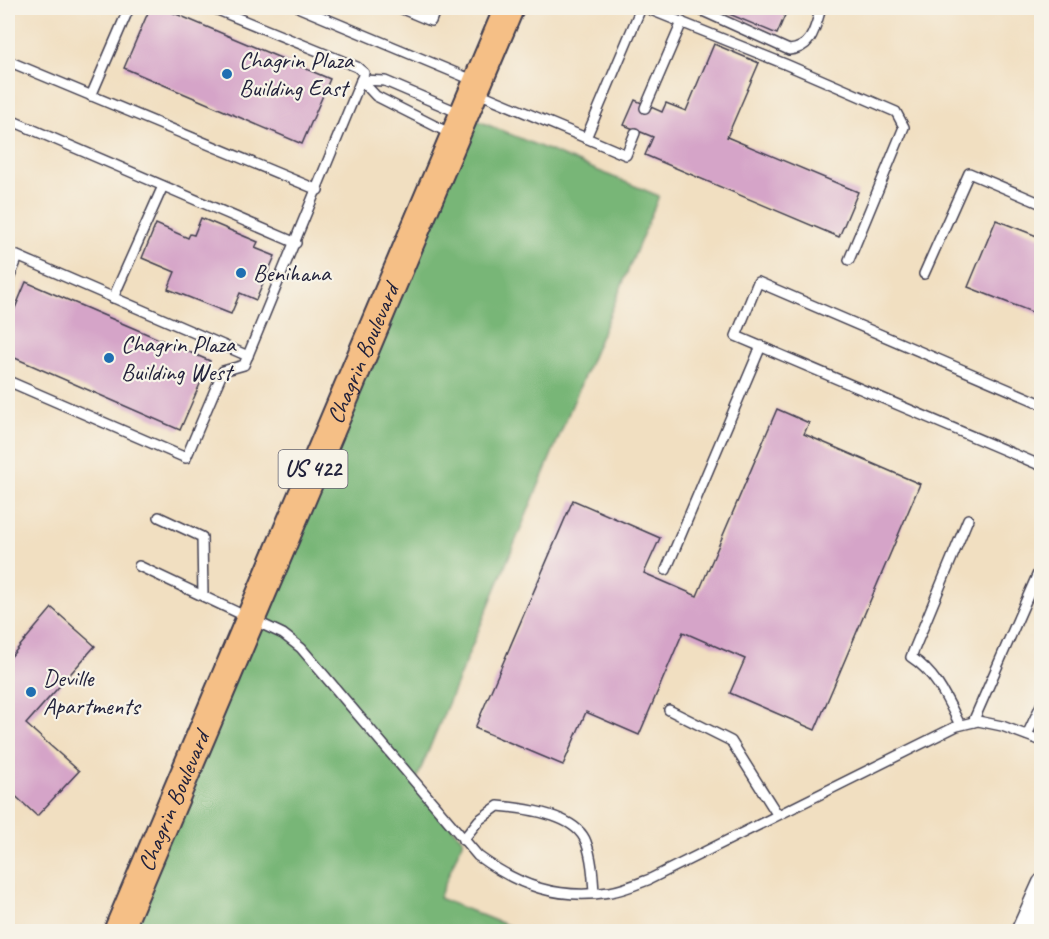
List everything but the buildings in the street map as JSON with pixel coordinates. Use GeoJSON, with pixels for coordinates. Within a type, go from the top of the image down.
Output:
{"type":"FeatureCollection","features":[{"type":"Feature","properties":{"kind":"main road","name":"Chagrin Boulevard"},"geometry":{"type":"LineString","coordinates":[[118,932],[509,8]]}},
{"type":"Feature","properties":{"kind":"street"},"geometry":{"type":"LineString","coordinates":[[1020,932],[1041,883]]}},
{"type":"Feature","properties":{"kind":"lane"},"geometry":{"type":"LineString","coordinates":[[91,96],[129,8]]}},
{"type":"Feature","properties":{"kind":"lane"},"geometry":{"type":"LineString","coordinates":[[8,381],[186,458],[223,371],[244,365],[318,190],[364,73],[357,67],[213,8]]}},
{"type":"Feature","properties":{"kind":"lane"},"geometry":{"type":"LineString","coordinates":[[300,8],[467,106]]}},
{"type":"Feature","properties":{"kind":"lane"},"geometry":{"type":"LineString","coordinates":[[400,8],[431,21],[436,8]]}},
{"type":"Feature","properties":{"kind":"lane"},"geometry":{"type":"LineString","coordinates":[[586,138],[641,8]]}},
{"type":"Feature","properties":{"kind":"lane"},"geometry":{"type":"LineString","coordinates":[[646,8],[896,112],[904,127],[849,260]]}},
{"type":"Feature","properties":{"kind":"lane"},"geometry":{"type":"LineString","coordinates":[[696,8],[789,50],[805,45],[812,37],[821,8]]}},
{"type":"Feature","properties":{"kind":"lane"},"geometry":{"type":"LineString","coordinates":[[645,108],[682,22]]}},
{"type":"Feature","properties":{"kind":"lane"},"geometry":{"type":"LineString","coordinates":[[8,61],[318,190]]}},
{"type":"Feature","properties":{"kind":"lane"},"geometry":{"type":"LineString","coordinates":[[362,80],[376,96],[467,106]]}},
{"type":"Feature","properties":{"kind":"lane"},"geometry":{"type":"LineString","coordinates":[[362,80],[385,81],[586,138],[626,155],[635,133]]}},
{"type":"Feature","properties":{"kind":"lane"},"geometry":{"type":"LineString","coordinates":[[8,118],[296,243]]}},
{"type":"Feature","properties":{"kind":"lane"},"geometry":{"type":"LineString","coordinates":[[924,274],[969,173],[1041,204]]}},
{"type":"Feature","properties":{"kind":"lane"},"geometry":{"type":"LineString","coordinates":[[113,298],[163,186]]}},
{"type":"Feature","properties":{"kind":"lane"},"geometry":{"type":"LineString","coordinates":[[8,252],[248,356]]}},
{"type":"Feature","properties":{"kind":"lane"},"geometry":{"type":"LineString","coordinates":[[8,281],[18,257]]}},
{"type":"Feature","properties":{"kind":"lane"},"geometry":{"type":"LineString","coordinates":[[1041,404],[758,282],[736,336],[1041,466]]}},
{"type":"Feature","properties":{"kind":"lane"},"geometry":{"type":"LineString","coordinates":[[666,570],[761,346]]}},
{"type":"Feature","properties":{"kind":"lane"},"geometry":{"type":"LineString","coordinates":[[159,517],[202,537],[203,596]]}},
{"type":"Feature","properties":{"kind":"lane"},"geometry":{"type":"LineString","coordinates":[[960,725],[934,678],[924,665],[911,657],[968,519]]}},
{"type":"Feature","properties":{"kind":"lane"},"geometry":{"type":"LineString","coordinates":[[973,722],[1041,564]]}},
{"type":"Feature","properties":{"kind":"lane"},"geometry":{"type":"LineString","coordinates":[[139,566],[283,634],[301,648],[478,856],[502,873],[530,886],[567,894],[611,892],[650,879],[960,725],[978,721],[1002,726],[1041,741]]}},
{"type":"Feature","properties":{"kind":"lane"},"geometry":{"type":"LineString","coordinates":[[1027,735],[1041,703]]}},
{"type":"Feature","properties":{"kind":"lane"},"geometry":{"type":"LineString","coordinates":[[669,710],[731,741],[777,814]]}},
{"type":"Feature","properties":{"kind":"lane"},"geometry":{"type":"LineString","coordinates":[[464,840],[478,820],[498,806],[531,809],[570,823],[585,839],[592,869],[594,893]]}},
{"type":"Feature","properties":{"kind":"green space"},"geometry":{"type":"Polygon","coordinates":[[[464,115],[659,196],[415,783],[463,840],[439,898],[521,931],[118,932],[464,115]]]}},
{"type":"Feature","properties":{"kind":"place","name":"Chagrin Plaza Building East"},"geometry":{"type":"Point","coordinates":[227,74]}},
{"type":"Feature","properties":{"kind":"place","name":"Benihana"},"geometry":{"type":"Point","coordinates":[241,273]}},
{"type":"Feature","properties":{"kind":"place","name":"Chagrin Plaza Building West"},"geometry":{"type":"Point","coordinates":[109,358]}},
{"type":"Feature","properties":{"kind":"place","name":"Deville Apartments"},"geometry":{"type":"Point","coordinates":[31,692]}}]}
